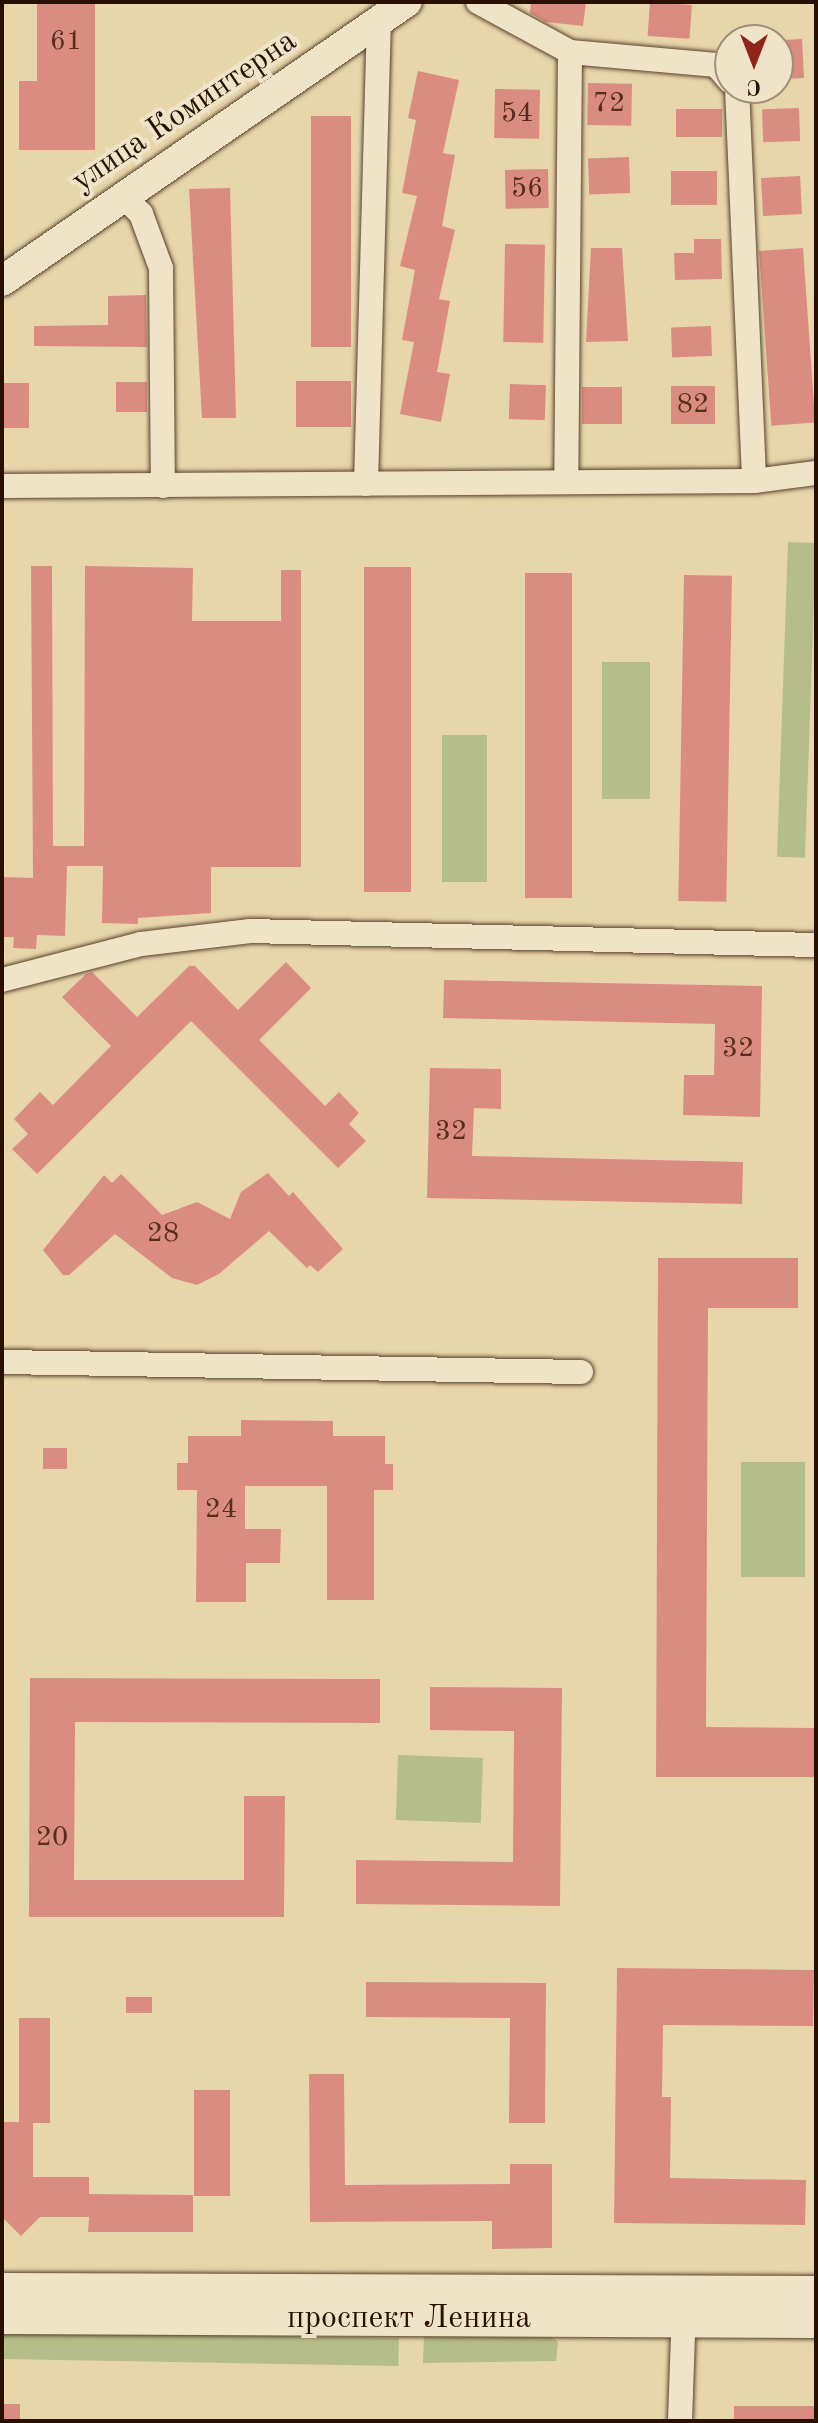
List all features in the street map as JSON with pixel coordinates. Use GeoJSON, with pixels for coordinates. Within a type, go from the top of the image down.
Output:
{"type":"FeatureCollection","features":[{"type":"Feature","properties":{"kind":"main road","name":"проспект Ленина"},"geometry":{"type":"LineString","coordinates":[[2,2290],[684,2307],[816,2321]]}},
{"type":"Feature","properties":{"kind":"main road","name":"проспект Ленина"},"geometry":{"type":"LineString","coordinates":[[2,2317],[684,2307],[816,2293]]}},
{"type":"Feature","properties":{"kind":"street","name":"улица Коминтерна"},"geometry":{"type":"LineString","coordinates":[[2,281],[122,195],[379,26],[407,2]]}},
{"type":"Feature","properties":{"kind":"street"},"geometry":{"type":"LineString","coordinates":[[478,2],[570,52],[714,65]]}},
{"type":"Feature","properties":{"kind":"street"},"geometry":{"type":"LineString","coordinates":[[366,484],[379,26]]}},
{"type":"Feature","properties":{"kind":"street"},"geometry":{"type":"LineString","coordinates":[[566,479],[570,52]]}},
{"type":"Feature","properties":{"kind":"street"},"geometry":{"type":"LineString","coordinates":[[738,104],[754,481]]}},
{"type":"Feature","properties":{"kind":"street"},"geometry":{"type":"LineString","coordinates":[[122,195],[141,214],[161,268],[163,486]]}},
{"type":"Feature","properties":{"kind":"street"},"geometry":{"type":"LineString","coordinates":[[2,486],[366,484],[566,479],[754,481],[816,473]]}},
{"type":"Feature","properties":{"kind":"street"},"geometry":{"type":"LineString","coordinates":[[2,980],[141,944],[250,931],[816,945]]}},
{"type":"Feature","properties":{"kind":"street"},"geometry":{"type":"LineString","coordinates":[[2,1362],[581,1372]]}},
{"type":"Feature","properties":{"kind":"street"},"geometry":{"type":"LineString","coordinates":[[680,2421],[684,2307]]}},
{"type":"Feature","properties":{"kind":"green space"},"geometry":{"type":"Polygon","coordinates":[[[788,542],[816,543],[805,858],[777,857],[788,542]]]}},
{"type":"Feature","properties":{"kind":"green space"},"geometry":{"type":"Polygon","coordinates":[[[602,662],[650,662],[650,799],[602,799],[602,662]]]}},
{"type":"Feature","properties":{"kind":"green space"},"geometry":{"type":"Polygon","coordinates":[[[442,735],[487,735],[487,882],[442,882],[442,735]]]}},
{"type":"Feature","properties":{"kind":"green space"},"geometry":{"type":"Polygon","coordinates":[[[741,1462],[805,1462],[805,1577],[741,1577],[741,1462]]]}},
{"type":"Feature","properties":{"kind":"green space"},"geometry":{"type":"Polygon","coordinates":[[[398,1755],[483,1758],[481,1823],[396,1820],[398,1755]]]}},
{"type":"Feature","properties":{"kind":"green space"},"geometry":{"type":"Polygon","coordinates":[[[2,2331],[399,2338],[398,2366],[2,2359],[2,2331]]]}},
{"type":"Feature","properties":{"kind":"green space"},"geometry":{"type":"Polygon","coordinates":[[[424,2335],[552,2337],[558,2342],[556,2361],[423,2363],[424,2335]]]}},
{"type":"Feature","properties":{"kind":"building"},"geometry":{"type":"Polygon","coordinates":[[[37,2],[95,2],[95,150],[19,150],[19,81],[37,81],[37,2]]]}},
{"type":"Feature","properties":{"kind":"building"},"geometry":{"type":"Polygon","coordinates":[[[531,2],[586,2],[583,26],[546,22],[530,13],[531,2]]]}},
{"type":"Feature","properties":{"kind":"building"},"geometry":{"type":"Polygon","coordinates":[[[650,2],[692,5],[690,39],[648,36],[650,2]]]}},
{"type":"Feature","properties":{"kind":"building"},"geometry":{"type":"Polygon","coordinates":[[[794,39],[802,39],[804,78],[794,78],[794,39]]]}},
{"type":"Feature","properties":{"kind":"building"},"geometry":{"type":"Polygon","coordinates":[[[418,71],[459,80],[443,153],[455,155],[442,226],[455,230],[439,299],[450,301],[437,372],[450,374],[441,422],[400,414],[414,342],[402,340],[415,270],[400,266],[417,196],[402,193],[416,120],[408,118],[418,71]]]}},
{"type":"Feature","properties":{"kind":"building"},"geometry":{"type":"Polygon","coordinates":[[[588,83],[632,84],[631,126],[587,125],[588,83]]]}},
{"type":"Feature","properties":{"kind":"building"},"geometry":{"type":"Polygon","coordinates":[[[495,89],[540,90],[539,139],[494,138],[495,89]]]}},
{"type":"Feature","properties":{"kind":"building"},"geometry":{"type":"Polygon","coordinates":[[[799,108],[800,141],[763,142],[762,109],[799,108]]]}},
{"type":"Feature","properties":{"kind":"building"},"geometry":{"type":"Polygon","coordinates":[[[676,109],[722,109],[722,137],[676,137],[676,109]]]}},
{"type":"Feature","properties":{"kind":"building"},"geometry":{"type":"Polygon","coordinates":[[[311,116],[351,116],[351,347],[311,347],[311,116]]]}},
{"type":"Feature","properties":{"kind":"building"},"geometry":{"type":"Polygon","coordinates":[[[629,157],[630,193],[589,194],[588,158],[629,157]]]}},
{"type":"Feature","properties":{"kind":"building"},"geometry":{"type":"Polygon","coordinates":[[[548,169],[549,208],[506,209],[505,170],[548,169]]]}},
{"type":"Feature","properties":{"kind":"building"},"geometry":{"type":"Polygon","coordinates":[[[671,171],[717,171],[717,205],[671,205],[671,171]]]}},
{"type":"Feature","properties":{"kind":"building"},"geometry":{"type":"Polygon","coordinates":[[[800,176],[802,214],[763,216],[761,178],[800,176]]]}},
{"type":"Feature","properties":{"kind":"building"},"geometry":{"type":"Polygon","coordinates":[[[230,188],[236,418],[202,418],[189,189],[230,188]]]}},
{"type":"Feature","properties":{"kind":"building"},"geometry":{"type":"Polygon","coordinates":[[[694,239],[721,239],[722,279],[675,280],[674,253],[694,253],[694,239]]]}},
{"type":"Feature","properties":{"kind":"building"},"geometry":{"type":"Polygon","coordinates":[[[505,244],[545,245],[543,343],[503,342],[505,244]]]}},
{"type":"Feature","properties":{"kind":"building"},"geometry":{"type":"Polygon","coordinates":[[[591,248],[622,248],[628,341],[586,342],[591,248]]]}},
{"type":"Feature","properties":{"kind":"building"},"geometry":{"type":"Polygon","coordinates":[[[803,248],[815,423],[771,426],[759,251],[803,248]]]}},
{"type":"Feature","properties":{"kind":"building"},"geometry":{"type":"Polygon","coordinates":[[[146,295],[147,347],[34,346],[34,326],[108,325],[108,296],[146,295]]]}},
{"type":"Feature","properties":{"kind":"building"},"geometry":{"type":"Polygon","coordinates":[[[711,326],[712,356],[672,357],[671,327],[711,326]]]}},
{"type":"Feature","properties":{"kind":"building"},"geometry":{"type":"Polygon","coordinates":[[[296,381],[351,381],[351,427],[296,427],[296,381]]]}},
{"type":"Feature","properties":{"kind":"building"},"geometry":{"type":"Polygon","coordinates":[[[116,382],[147,382],[147,412],[116,412],[116,382]]]}},
{"type":"Feature","properties":{"kind":"building"},"geometry":{"type":"Polygon","coordinates":[[[2,383],[29,383],[29,428],[2,428],[2,383]]]}},
{"type":"Feature","properties":{"kind":"building"},"geometry":{"type":"Polygon","coordinates":[[[510,384],[546,385],[545,420],[509,419],[510,384]]]}},
{"type":"Feature","properties":{"kind":"building"},"geometry":{"type":"Polygon","coordinates":[[[671,386],[715,386],[715,424],[671,424],[671,386]]]}},
{"type":"Feature","properties":{"kind":"building"},"geometry":{"type":"Polygon","coordinates":[[[582,387],[622,387],[622,424],[582,424],[582,387]]]}},
{"type":"Feature","properties":{"kind":"building"},"geometry":{"type":"Polygon","coordinates":[[[31,566],[52,566],[53,846],[84,846],[85,566],[193,568],[192,621],[281,621],[281,570],[301,570],[301,867],[211,867],[211,913],[138,918],[138,924],[102,923],[103,866],[67,866],[65,936],[37,935],[36,949],[13,948],[14,937],[2,937],[2,877],[33,878],[31,566]]]}},
{"type":"Feature","properties":{"kind":"building"},"geometry":{"type":"Polygon","coordinates":[[[364,567],[411,567],[411,892],[364,892],[364,567]]]}},
{"type":"Feature","properties":{"kind":"building"},"geometry":{"type":"Polygon","coordinates":[[[525,573],[572,573],[572,898],[525,898],[525,573]]]}},
{"type":"Feature","properties":{"kind":"building"},"geometry":{"type":"Polygon","coordinates":[[[684,575],[732,576],[726,902],[678,901],[684,575]]]}},
{"type":"Feature","properties":{"kind":"building"},"geometry":{"type":"Polygon","coordinates":[[[286,962],[311,988],[259,1040],[325,1106],[339,1092],[359,1113],[349,1124],[366,1141],[338,1168],[191,1021],[37,1174],[12,1149],[28,1134],[14,1119],[40,1092],[53,1105],[111,1046],[62,997],[86,974],[92,972],[137,1017],[189,966],[195,966],[238,1010],[286,962]]]}},
{"type":"Feature","properties":{"kind":"building"},"geometry":{"type":"Polygon","coordinates":[[[444,980],[762,986],[760,1117],[683,1115],[684,1075],[714,1075],[715,1024],[443,1018],[444,980]]]}},
{"type":"Feature","properties":{"kind":"building"},"geometry":{"type":"Polygon","coordinates":[[[430,1068],[501,1069],[501,1109],[474,1108],[472,1156],[743,1162],[742,1204],[427,1198],[430,1068]]]}},
{"type":"Feature","properties":{"kind":"building"},"geometry":{"type":"Polygon","coordinates":[[[268,1173],[289,1196],[293,1192],[343,1249],[318,1272],[310,1265],[307,1268],[269,1231],[219,1274],[197,1285],[172,1278],[115,1234],[69,1275],[63,1275],[43,1250],[104,1175],[112,1183],[121,1174],[162,1215],[197,1202],[230,1219],[241,1192],[268,1173]]]}},
{"type":"Feature","properties":{"kind":"building"},"geometry":{"type":"Polygon","coordinates":[[[658,1258],[798,1258],[798,1308],[708,1308],[706,1727],[815,1728],[815,1777],[656,1777],[658,1258]]]}},
{"type":"Feature","properties":{"kind":"building"},"geometry":{"type":"Polygon","coordinates":[[[241,1420],[333,1421],[333,1436],[385,1436],[385,1464],[393,1464],[393,1490],[374,1490],[374,1600],[327,1600],[327,1486],[245,1486],[245,1529],[281,1529],[280,1563],[246,1563],[246,1602],[196,1602],[197,1490],[177,1490],[177,1463],[188,1463],[188,1436],[241,1436],[241,1420]]]}},
{"type":"Feature","properties":{"kind":"building"},"geometry":{"type":"Polygon","coordinates":[[[43,1448],[67,1448],[67,1469],[43,1469],[43,1448]]]}},
{"type":"Feature","properties":{"kind":"building"},"geometry":{"type":"Polygon","coordinates":[[[30,1678],[380,1679],[380,1723],[75,1722],[74,1880],[244,1880],[244,1796],[285,1796],[284,1917],[29,1917],[30,1678]]]}},
{"type":"Feature","properties":{"kind":"building"},"geometry":{"type":"Polygon","coordinates":[[[430,1687],[562,1688],[560,1906],[356,1904],[356,1860],[513,1862],[514,1731],[430,1730],[430,1687]]]}},
{"type":"Feature","properties":{"kind":"building"},"geometry":{"type":"Polygon","coordinates":[[[617,1968],[814,1970],[813,2026],[663,2025],[662,2097],[671,2097],[670,2178],[806,2180],[805,2225],[614,2223],[617,1968]]]}},
{"type":"Feature","properties":{"kind":"building"},"geometry":{"type":"Polygon","coordinates":[[[366,1982],[546,1983],[545,2123],[509,2123],[510,2018],[366,2017],[366,1982]]]}},
{"type":"Feature","properties":{"kind":"building"},"geometry":{"type":"Polygon","coordinates":[[[126,1997],[152,1997],[152,2013],[126,2013],[126,1997]]]}},
{"type":"Feature","properties":{"kind":"building"},"geometry":{"type":"Polygon","coordinates":[[[19,2018],[50,2018],[50,2123],[33,2123],[33,2177],[89,2177],[89,2194],[193,2195],[193,2232],[88,2232],[89,2217],[40,2217],[21,2236],[2,2217],[2,2122],[19,2122],[19,2018]]]}},
{"type":"Feature","properties":{"kind":"building"},"geometry":{"type":"Polygon","coordinates":[[[309,2074],[344,2074],[345,2185],[510,2184],[510,2164],[552,2164],[552,2248],[492,2249],[492,2221],[310,2222],[309,2074]]]}},
{"type":"Feature","properties":{"kind":"building"},"geometry":{"type":"Polygon","coordinates":[[[194,2090],[230,2090],[230,2196],[194,2196],[194,2090]]]}},
{"type":"Feature","properties":{"kind":"building"},"geometry":{"type":"Polygon","coordinates":[[[2,2404],[20,2404],[20,2421],[2,2421],[2,2404]]]}},
{"type":"Feature","properties":{"kind":"building"},"geometry":{"type":"Polygon","coordinates":[[[734,2406],[816,2406],[816,2421],[734,2421],[734,2406]]]}}]}
